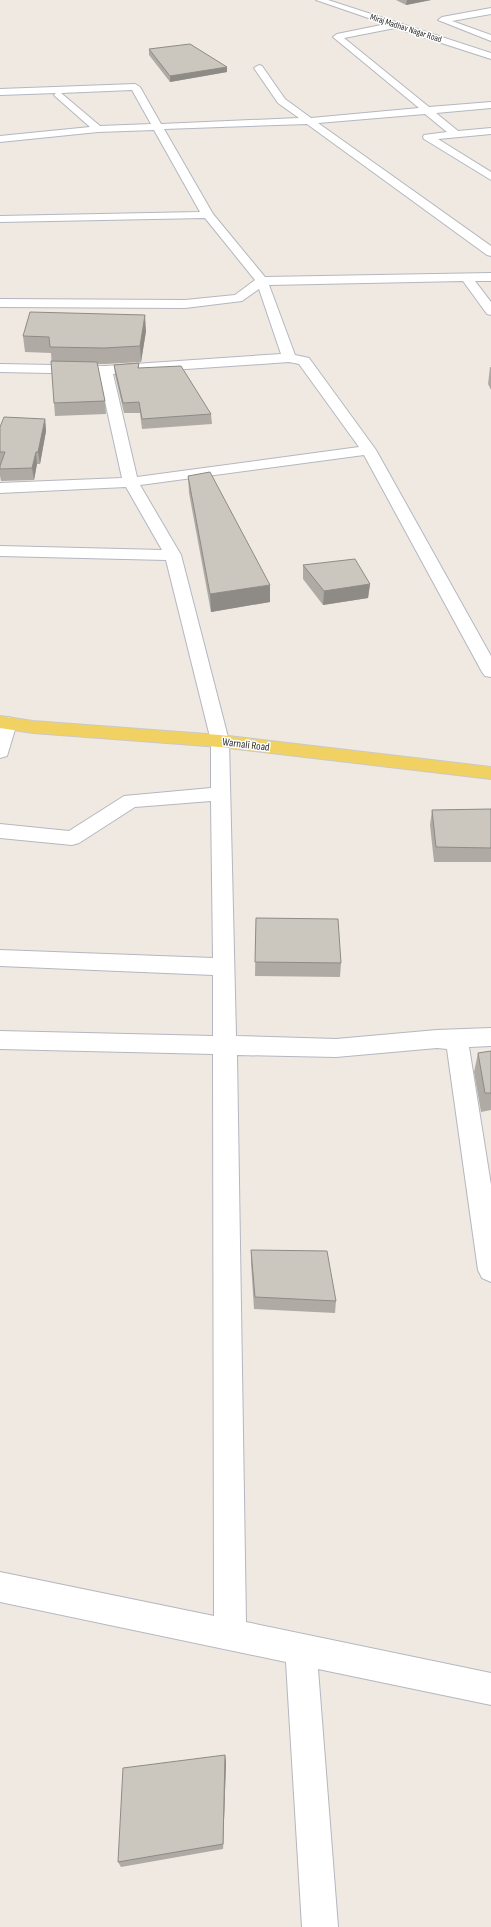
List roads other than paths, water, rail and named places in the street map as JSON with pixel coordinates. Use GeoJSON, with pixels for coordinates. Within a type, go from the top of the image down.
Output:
{"type":"FeatureCollection","features":[{"type":"Feature","properties":{"kind":"main road","name":"Warnali Road"},"geometry":{"type":"LineString","coordinates":[[4,722],[34,727],[220,741],[491,773]]}},
{"type":"Feature","properties":{"kind":"street","name":"Miraj Madhav Nagar Road"},"geometry":{"type":"LineString","coordinates":[[324,0],[491,56]]}},
{"type":"Feature","properties":{"kind":"street"},"geometry":{"type":"LineString","coordinates":[[491,11],[442,20],[491,38]]}},
{"type":"Feature","properties":{"kind":"street"},"geometry":{"type":"LineString","coordinates":[[395,25],[337,37],[456,134]]}},
{"type":"Feature","properties":{"kind":"street"},"geometry":{"type":"LineString","coordinates":[[259,68],[281,101],[491,252]]}},
{"type":"Feature","properties":{"kind":"street"},"geometry":{"type":"LineString","coordinates":[[0,92],[135,87],[208,216],[262,281],[289,358]]}},
{"type":"Feature","properties":{"kind":"street"},"geometry":{"type":"LineString","coordinates":[[59,95],[98,129]]}},
{"type":"Feature","properties":{"kind":"street"},"geometry":{"type":"LineString","coordinates":[[0,139],[98,129],[308,120],[491,105]]}},
{"type":"Feature","properties":{"kind":"street"},"geometry":{"type":"LineString","coordinates":[[491,131],[428,137],[491,177]]}},
{"type":"Feature","properties":{"kind":"street"},"geometry":{"type":"LineString","coordinates":[[0,219],[208,216]]}},
{"type":"Feature","properties":{"kind":"street"},"geometry":{"type":"LineString","coordinates":[[0,303],[185,304],[238,298],[262,281],[491,277]]}},
{"type":"Feature","properties":{"kind":"street"},"geometry":{"type":"LineString","coordinates":[[467,278],[491,311]]}},
{"type":"Feature","properties":{"kind":"street"},"geometry":{"type":"LineString","coordinates":[[0,368],[105,370],[289,358],[304,361],[369,450],[491,672]]}},
{"type":"Feature","properties":{"kind":"street"},"geometry":{"type":"LineString","coordinates":[[105,370],[131,482],[172,555],[220,741],[225,1046],[230,1634]]}},
{"type":"Feature","properties":{"kind":"street"},"geometry":{"type":"LineString","coordinates":[[0,488],[131,482],[369,450]]}},
{"type":"Feature","properties":{"kind":"street"},"geometry":{"type":"LineString","coordinates":[[0,551],[172,555]]}},
{"type":"Feature","properties":{"kind":"street"},"geometry":{"type":"LineString","coordinates":[[0,752],[4,722]]}},
{"type":"Feature","properties":{"kind":"street"},"geometry":{"type":"LineString","coordinates":[[0,831],[72,838],[131,801],[221,794]]}},
{"type":"Feature","properties":{"kind":"street"},"geometry":{"type":"LineString","coordinates":[[0,958],[224,968]]}},
{"type":"Feature","properties":{"kind":"street"},"geometry":{"type":"LineString","coordinates":[[0,1040],[336,1048],[437,1039],[491,1037]]}},
{"type":"Feature","properties":{"kind":"street"},"geometry":{"type":"LineString","coordinates":[[437,1039],[457,1042],[491,1270]]}},
{"type":"Feature","properties":{"kind":"street"},"geometry":{"type":"LineString","coordinates":[[0,1587],[491,1689]]}},
{"type":"Feature","properties":{"kind":"street"},"geometry":{"type":"LineString","coordinates":[[300,1650],[320,1927]]}}]}
